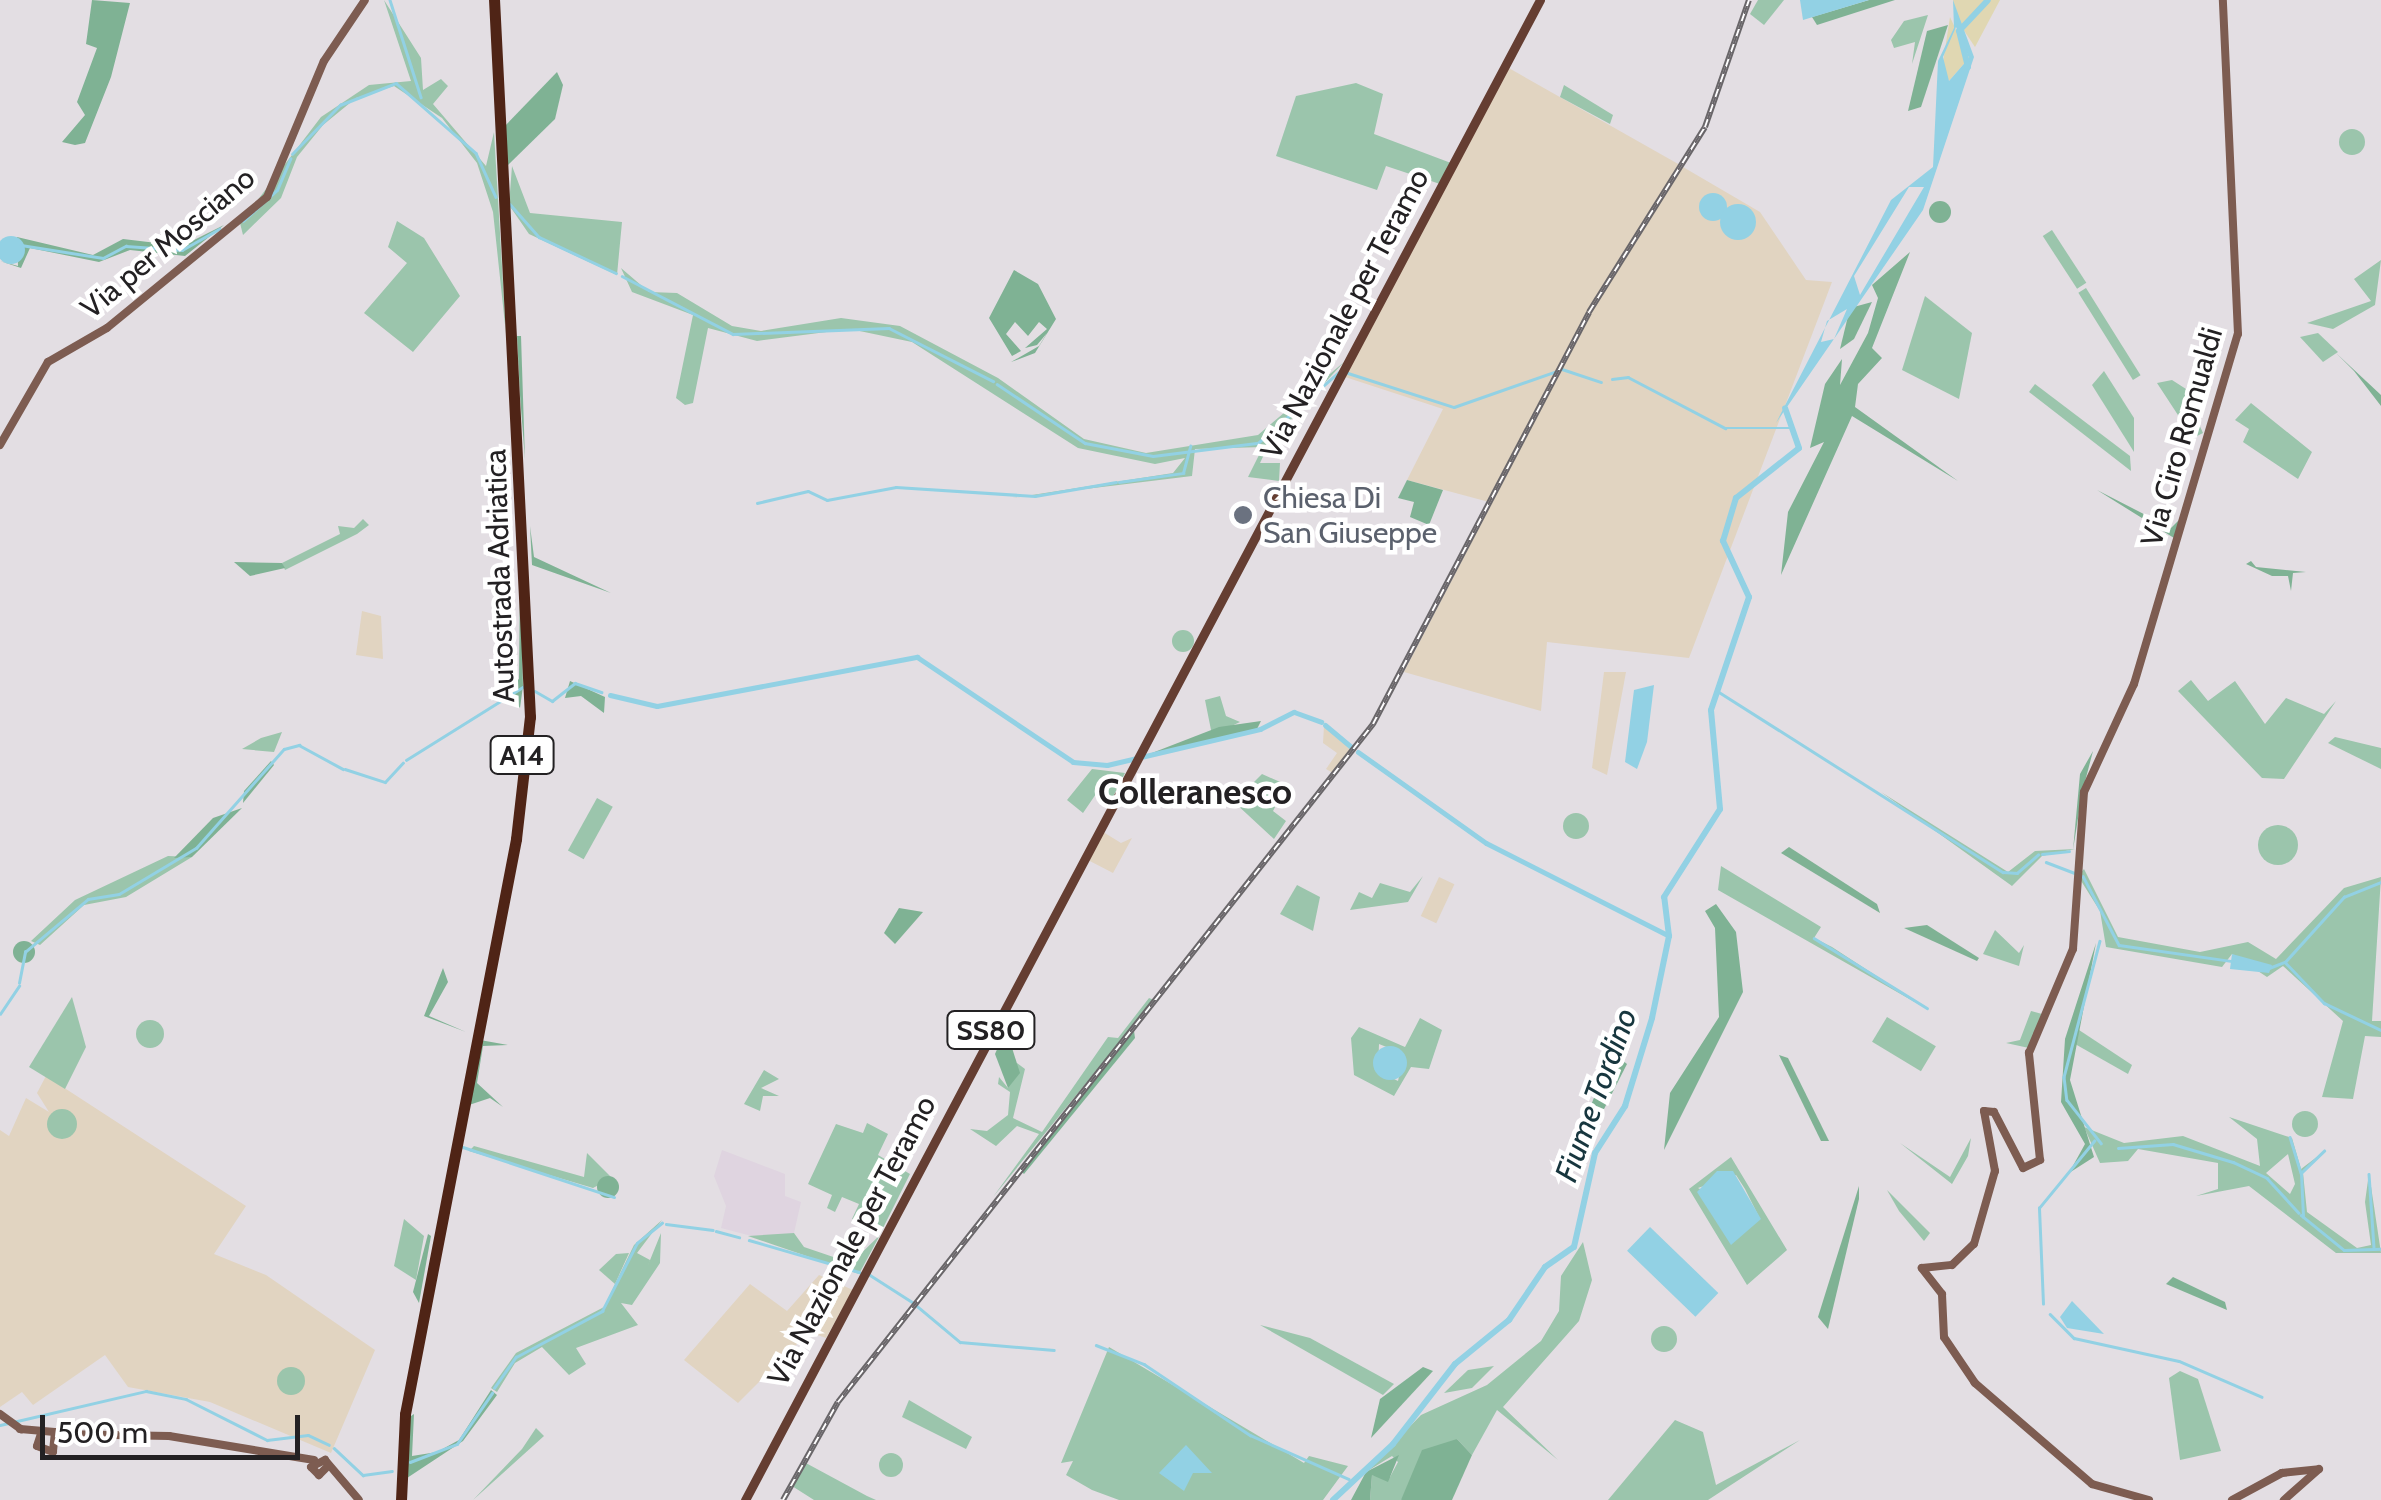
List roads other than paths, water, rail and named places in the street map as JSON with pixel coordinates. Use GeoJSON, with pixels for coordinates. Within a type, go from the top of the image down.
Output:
{"type":"FeatureCollection","features":[{"type":"Feature","properties":{"kind":"highway","name":"Autostrada Adriatica"},"geometry":{"type":"LineString","coordinates":[[398,1500],[402,1406],[510,846],[525,718],[492,0]]}},
{"type":"Feature","properties":{"kind":"main road","name":"Via per Mosciano"},"geometry":{"type":"LineString","coordinates":[[0,445],[48,362],[108,328],[267,197],[325,60],[366,0]]}},
{"type":"Feature","properties":{"kind":"main road","name":"Via Nazionale per Teramo"},"geometry":{"type":"LineString","coordinates":[[745,1500],[1540,0]]}},
{"type":"Feature","properties":{"kind":"main road","name":"Via Ciro Romualdi"},"geometry":{"type":"LineString","coordinates":[[2149,1500],[2092,1484],[1975,1384],[1944,1337],[1938,1284],[1922,1270],[1927,1262],[1952,1266],[1974,1244],[1995,1170],[1984,1111],[1994,1112],[2024,1170],[2040,1160],[2029,1052],[2074,949],[2084,792],[2134,684],[2238,334],[2223,0]]}},
{"type":"Feature","properties":{"kind":"main road"},"geometry":{"type":"LineString","coordinates":[[1,1415],[45,1453],[78,1438]]}},
{"type":"Feature","properties":{"kind":"main road"},"geometry":{"type":"LineString","coordinates":[[16,1426],[78,1438],[169,1436],[295,1460],[326,1470],[359,1500]]}},
{"type":"Feature","properties":{"kind":"main road"},"geometry":{"type":"LineString","coordinates":[[36,1443],[42,1431]]}},
{"type":"Feature","properties":{"kind":"main road"},"geometry":{"type":"LineString","coordinates":[[58,1434],[59,1447]]}},
{"type":"Feature","properties":{"kind":"main road"},"geometry":{"type":"LineString","coordinates":[[313,1464],[326,1470]]}},
{"type":"Feature","properties":{"kind":"main road"},"geometry":{"type":"LineString","coordinates":[[2232,1500],[2282,1473],[2319,1469],[2284,1500]]}},
{"type":"Feature","properties":{"kind":"water"},"geometry":{"type":"Polygon","coordinates":[[[1800,0],[1869,0],[1803,20],[1800,0]]]}},
{"type":"Feature","properties":{"kind":"water"},"geometry":{"type":"Polygon","coordinates":[[[1953,0],[1974,57],[1923,210],[1834,339],[1847,309],[1829,320],[1891,200],[1933,167],[1938,61],[1954,28],[1953,0]],[[1956,27],[1943,57],[1949,81],[1969,58],[1956,27]],[[1909,187],[1854,276],[1860,295],[1924,187],[1909,187]]]}},
{"type":"Feature","properties":{"kind":"water"},"geometry":{"type":"Polygon","coordinates":[[[1713,193],[1723,197],[1727,207],[1723,217],[1713,221],[1703,217],[1699,207],[1703,197],[1713,193]]]}},
{"type":"Feature","properties":{"kind":"water"},"geometry":{"type":"Polygon","coordinates":[[[1738,204],[1751,209],[1756,222],[1751,235],[1738,240],[1725,235],[1720,222],[1725,209],[1738,204]]]}},
{"type":"Feature","properties":{"kind":"water"},"geometry":{"type":"Polygon","coordinates":[[[11,236],[21,240],[25,250],[21,260],[11,264],[1,260],[-3,250],[1,240],[11,236]]]}},
{"type":"Feature","properties":{"kind":"water"},"geometry":{"type":"Polygon","coordinates":[[[1825,328],[1821,342],[1834,339],[1776,423],[1825,328]]]}},
{"type":"Feature","properties":{"kind":"water"},"geometry":{"type":"Polygon","coordinates":[[[1654,685],[1647,742],[1637,769],[1625,762],[1634,690],[1654,685]]]}},
{"type":"Feature","properties":{"kind":"water"},"geometry":{"type":"Polygon","coordinates":[[[2232,954],[2272,965],[2269,973],[2230,969],[2232,954]]]}},
{"type":"Feature","properties":{"kind":"water"},"geometry":{"type":"Polygon","coordinates":[[[1390,1046],[1402,1051],[1407,1063],[1402,1075],[1390,1080],[1378,1075],[1373,1063],[1378,1051],[1390,1046]]]}},
{"type":"Feature","properties":{"kind":"water"},"geometry":{"type":"Polygon","coordinates":[[[1717,1171],[1733,1171],[1761,1219],[1731,1245],[1697,1192],[1717,1171]]]}},
{"type":"Feature","properties":{"kind":"water"},"geometry":{"type":"Polygon","coordinates":[[[1650,1227],[1718,1293],[1695,1317],[1627,1251],[1650,1227]]]}},
{"type":"Feature","properties":{"kind":"water"},"geometry":{"type":"Polygon","coordinates":[[[2072,1301],[2104,1334],[2067,1328],[2060,1317],[2072,1301]]]}},
{"type":"Feature","properties":{"kind":"water"},"geometry":{"type":"Polygon","coordinates":[[[1186,1445],[1212,1473],[1193,1473],[1184,1491],[1159,1473],[1186,1445]]]}},
{"type":"Feature","properties":{"kind":"waterway"},"geometry":{"type":"LineString","coordinates":[[390,0],[421,97]]}},
{"type":"Feature","properties":{"kind":"waterway","name":"Fiume Tordino"},"geometry":{"type":"LineString","coordinates":[[1968,67],[1959,31],[1988,0]]}},
{"type":"Feature","properties":{"kind":"waterway"},"geometry":{"type":"LineString","coordinates":[[292,154],[340,105],[396,83],[476,153],[496,197]]}},
{"type":"Feature","properties":{"kind":"waterway"},"geometry":{"type":"LineString","coordinates":[[243,221],[277,190],[290,159]]}},
{"type":"Feature","properties":{"kind":"waterway"},"geometry":{"type":"LineString","coordinates":[[510,204],[539,237],[616,273]]}},
{"type":"Feature","properties":{"kind":"waterway"},"geometry":{"type":"LineString","coordinates":[[21,245],[103,258],[126,246],[182,250],[219,229]]}},
{"type":"Feature","properties":{"kind":"waterway"},"geometry":{"type":"LineString","coordinates":[[622,276],[733,334],[889,328],[993,381]]}},
{"type":"Feature","properties":{"kind":"waterway"},"geometry":{"type":"LineString","coordinates":[[1562,369],[1601,382]]}},
{"type":"Feature","properties":{"kind":"waterway"},"geometry":{"type":"LineString","coordinates":[[997,384],[1085,443],[1153,456],[1258,443],[1341,370]]}},
{"type":"Feature","properties":{"kind":"waterway"},"geometry":{"type":"LineString","coordinates":[[1348,373],[1454,407],[1557,371]]}},
{"type":"Feature","properties":{"kind":"waterway"},"geometry":{"type":"LineString","coordinates":[[1612,379],[1628,377],[1725,428],[1793,428]]}},
{"type":"Feature","properties":{"kind":"waterway","name":"Fiume Tordino"},"geometry":{"type":"LineString","coordinates":[[1333,1500],[1393,1444],[1455,1364],[1509,1320],[1545,1267],[1574,1247],[1595,1153],[1625,1106],[1652,1018],[1669,936],[1664,897],[1720,809],[1711,710],[1749,597],[1723,541],[1736,498],[1799,448],[1785,408]]}},
{"type":"Feature","properties":{"kind":"waterway"},"geometry":{"type":"LineString","coordinates":[[1119,482],[1183,473],[1190,446]]}},
{"type":"Feature","properties":{"kind":"waterway"},"geometry":{"type":"LineString","coordinates":[[757,503],[808,491],[827,500],[896,487],[1035,496],[1116,482]]}},
{"type":"Feature","properties":{"kind":"waterway"},"geometry":{"type":"LineString","coordinates":[[610,695],[657,706],[917,657],[1073,762],[1107,765],[1260,729],[1294,712],[1321,722]]}},
{"type":"Feature","properties":{"kind":"waterway"},"geometry":{"type":"LineString","coordinates":[[535,691],[552,701],[575,683],[601,692]]}},
{"type":"Feature","properties":{"kind":"waterway"},"geometry":{"type":"LineString","coordinates":[[406,760],[523,687]]}},
{"type":"Feature","properties":{"kind":"waterway"},"geometry":{"type":"LineString","coordinates":[[1719,692],[2003,872],[2017,873],[2038,855]]}},
{"type":"Feature","properties":{"kind":"waterway"},"geometry":{"type":"LineString","coordinates":[[1325,725],[1352,748]]}},
{"type":"Feature","properties":{"kind":"waterway"},"geometry":{"type":"LineString","coordinates":[[19,983],[25,952],[88,899],[119,894],[196,848],[284,749],[299,745],[343,769]]}},
{"type":"Feature","properties":{"kind":"waterway"},"geometry":{"type":"LineString","coordinates":[[1358,752],[1486,843],[1669,936]]}},
{"type":"Feature","properties":{"kind":"waterway"},"geometry":{"type":"LineString","coordinates":[[345,769],[385,782],[403,763]]}},
{"type":"Feature","properties":{"kind":"waterway"},"geometry":{"type":"LineString","coordinates":[[2042,854],[2069,851]]}},
{"type":"Feature","properties":{"kind":"waterway"},"geometry":{"type":"LineString","coordinates":[[2046,862],[2075,873]]}},
{"type":"Feature","properties":{"kind":"waterway"},"geometry":{"type":"LineString","coordinates":[[2083,876],[2119,945],[2232,961]]}},
{"type":"Feature","properties":{"kind":"waterway"},"geometry":{"type":"LineString","coordinates":[[2285,962],[2344,897],[2381,882]]}},
{"type":"Feature","properties":{"kind":"waterway"},"geometry":{"type":"LineString","coordinates":[[1814,938],[1927,1008]]}},
{"type":"Feature","properties":{"kind":"waterway"},"geometry":{"type":"LineString","coordinates":[[2100,941],[2064,1077],[2067,1100],[2101,1143]]}},
{"type":"Feature","properties":{"kind":"waterway"},"geometry":{"type":"LineString","coordinates":[[2269,968],[2285,962],[2324,1003],[2381,1030]]}},
{"type":"Feature","properties":{"kind":"waterway"},"geometry":{"type":"LineString","coordinates":[[0,1014],[19,986]]}},
{"type":"Feature","properties":{"kind":"waterway"},"geometry":{"type":"LineString","coordinates":[[2290,1137],[2301,1173]]}},
{"type":"Feature","properties":{"kind":"waterway"},"geometry":{"type":"LineString","coordinates":[[2043,1304],[2039,1208],[2094,1141]]}},
{"type":"Feature","properties":{"kind":"waterway"},"geometry":{"type":"LineString","coordinates":[[2118,1148],[2173,1144],[2233,1162],[2267,1178],[2299,1213]]}},
{"type":"Feature","properties":{"kind":"waterway"},"geometry":{"type":"LineString","coordinates":[[463,1147],[614,1197]]}},
{"type":"Feature","properties":{"kind":"waterway"},"geometry":{"type":"LineString","coordinates":[[2303,1217],[2301,1173],[2324,1151]]}},
{"type":"Feature","properties":{"kind":"waterway"},"geometry":{"type":"LineString","coordinates":[[2369,1174],[2374,1247]]}},
{"type":"Feature","properties":{"kind":"waterway"},"geometry":{"type":"LineString","coordinates":[[2301,1215],[2344,1250],[2381,1249]]}},
{"type":"Feature","properties":{"kind":"waterway"},"geometry":{"type":"LineString","coordinates":[[494,1388],[516,1357],[602,1311],[637,1243],[662,1223]]}},
{"type":"Feature","properties":{"kind":"waterway"},"geometry":{"type":"LineString","coordinates":[[666,1224],[713,1230]]}},
{"type":"Feature","properties":{"kind":"waterway"},"geometry":{"type":"LineString","coordinates":[[716,1231],[739,1237]]}},
{"type":"Feature","properties":{"kind":"waterway"},"geometry":{"type":"LineString","coordinates":[[749,1240],[859,1272]]}},
{"type":"Feature","properties":{"kind":"waterway"},"geometry":{"type":"LineString","coordinates":[[867,1273],[914,1303]]}},
{"type":"Feature","properties":{"kind":"waterway"},"geometry":{"type":"LineString","coordinates":[[917,1306],[960,1342],[1054,1350]]}},
{"type":"Feature","properties":{"kind":"waterway"},"geometry":{"type":"LineString","coordinates":[[2050,1314],[2074,1338],[2179,1361],[2262,1397]]}},
{"type":"Feature","properties":{"kind":"waterway"},"geometry":{"type":"LineString","coordinates":[[1096,1345],[1144,1364],[1250,1435],[1349,1479]]}},
{"type":"Feature","properties":{"kind":"waterway"},"geometry":{"type":"LineString","coordinates":[[0,1425],[146,1391],[186,1399],[267,1440],[308,1435],[329,1445]]}},
{"type":"Feature","properties":{"kind":"waterway"},"geometry":{"type":"LineString","coordinates":[[410,1462],[457,1444],[492,1393]]}},
{"type":"Feature","properties":{"kind":"waterway"},"geometry":{"type":"LineString","coordinates":[[334,1448],[363,1475],[392,1471]]}},
{"type":"Feature","properties":{"kind":"railway"},"geometry":{"type":"LineString","coordinates":[[783,1500],[838,1402],[1373,724],[1589,312],[1705,127],[1749,0]]}},
{"type":"Feature","properties":{"kind":"place","name":"Chiesa Di San Giuseppe"},"geometry":{"type":"Point","coordinates":[1243,515]}},
{"type":"Feature","properties":{"kind":"district","name":"Colleranesco"},"geometry":{"type":"Point","coordinates":[1195,792]}}]}
